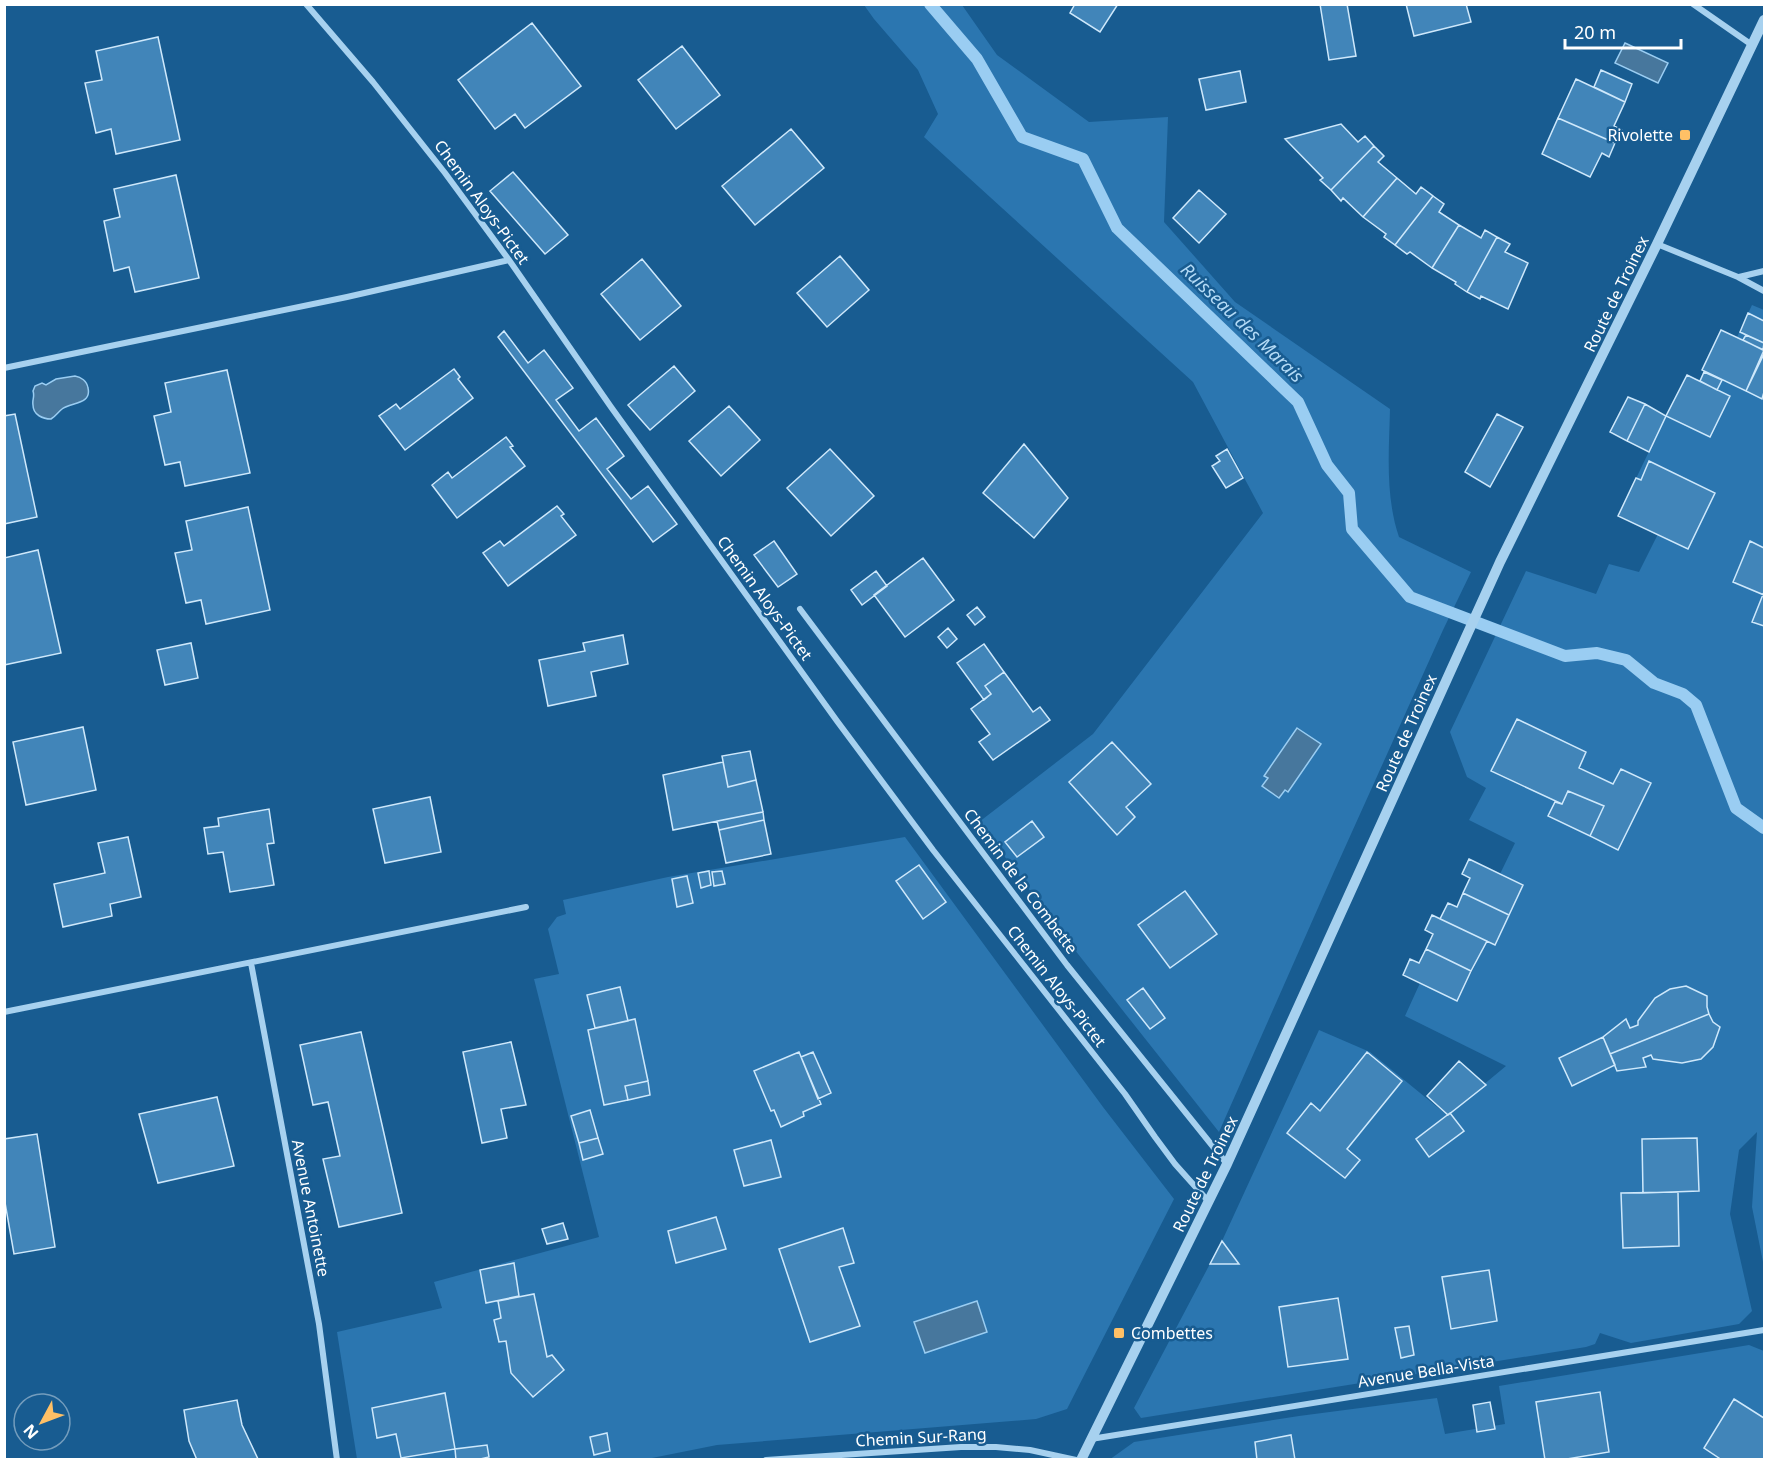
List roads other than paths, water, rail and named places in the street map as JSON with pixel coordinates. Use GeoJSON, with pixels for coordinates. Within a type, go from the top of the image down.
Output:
{"type":"FeatureCollection","features":[{"type":"Feature","properties":{"kind":"street","name":"Chemin Aloys-Pictet"},"geometry":{"type":"LineString","coordinates":[[306,4],[374,82],[445,173],[857,748],[933,850],[1125,1094],[1175,1164],[1209,1202]]}},
{"type":"Feature","properties":{"kind":"street"},"geometry":{"type":"LineString","coordinates":[[1693,4],[1752,45]]}},
{"type":"Feature","properties":{"kind":"street","name":"Route de Troinex"},"geometry":{"type":"LineString","coordinates":[[1078,1460],[1092,1439],[1209,1202],[1500,562],[1657,244],[1764,20]]}},
{"type":"Feature","properties":{"kind":"street"},"geometry":{"type":"LineString","coordinates":[[1657,244],[1738,277],[1764,291]]}},
{"type":"Feature","properties":{"kind":"street"},"geometry":{"type":"LineString","coordinates":[[4,368],[347,297],[509,260]]}},
{"type":"Feature","properties":{"kind":"street"},"geometry":{"type":"LineString","coordinates":[[1738,277],[1764,271]]}},
{"type":"Feature","properties":{"kind":"street","name":"Chemin de la Combette"},"geometry":{"type":"LineString","coordinates":[[800,609],[1067,965],[1227,1164]]}},
{"type":"Feature","properties":{"kind":"street"},"geometry":{"type":"LineString","coordinates":[[4,1012],[526,907]]}},
{"type":"Feature","properties":{"kind":"street","name":"Avenue Antoinette"},"geometry":{"type":"LineString","coordinates":[[251,963],[319,1324],[337,1460]]}},
{"type":"Feature","properties":{"kind":"street","name":"Avenue Bella-Vista"},"geometry":{"type":"LineString","coordinates":[[1092,1439],[1764,1330]]}},
{"type":"Feature","properties":{"kind":"street","name":"Chemin Sur-Rang"},"geometry":{"type":"LineString","coordinates":[[766,1460],[973,1447],[1030,1450],[1078,1460]]}},
{"type":"Feature","properties":{"kind":"waterway","name":"Ruisseau des Marais"},"geometry":{"type":"LineString","coordinates":[[930,4],[977,59],[1022,137],[1083,159],[1117,228],[1298,402],[1327,465],[1349,493],[1352,529],[1410,597],[1565,656],[1597,653],[1626,660],[1654,683],[1683,694],[1696,705],[1736,808],[1764,828]]}},
{"type":"Feature","properties":{"kind":"place","name":"Rivolette"},"geometry":{"type":"Point","coordinates":[1685,135]}},
{"type":"Feature","properties":{"kind":"place","name":"Combettes"},"geometry":{"type":"Point","coordinates":[1119,1333]}}]}
